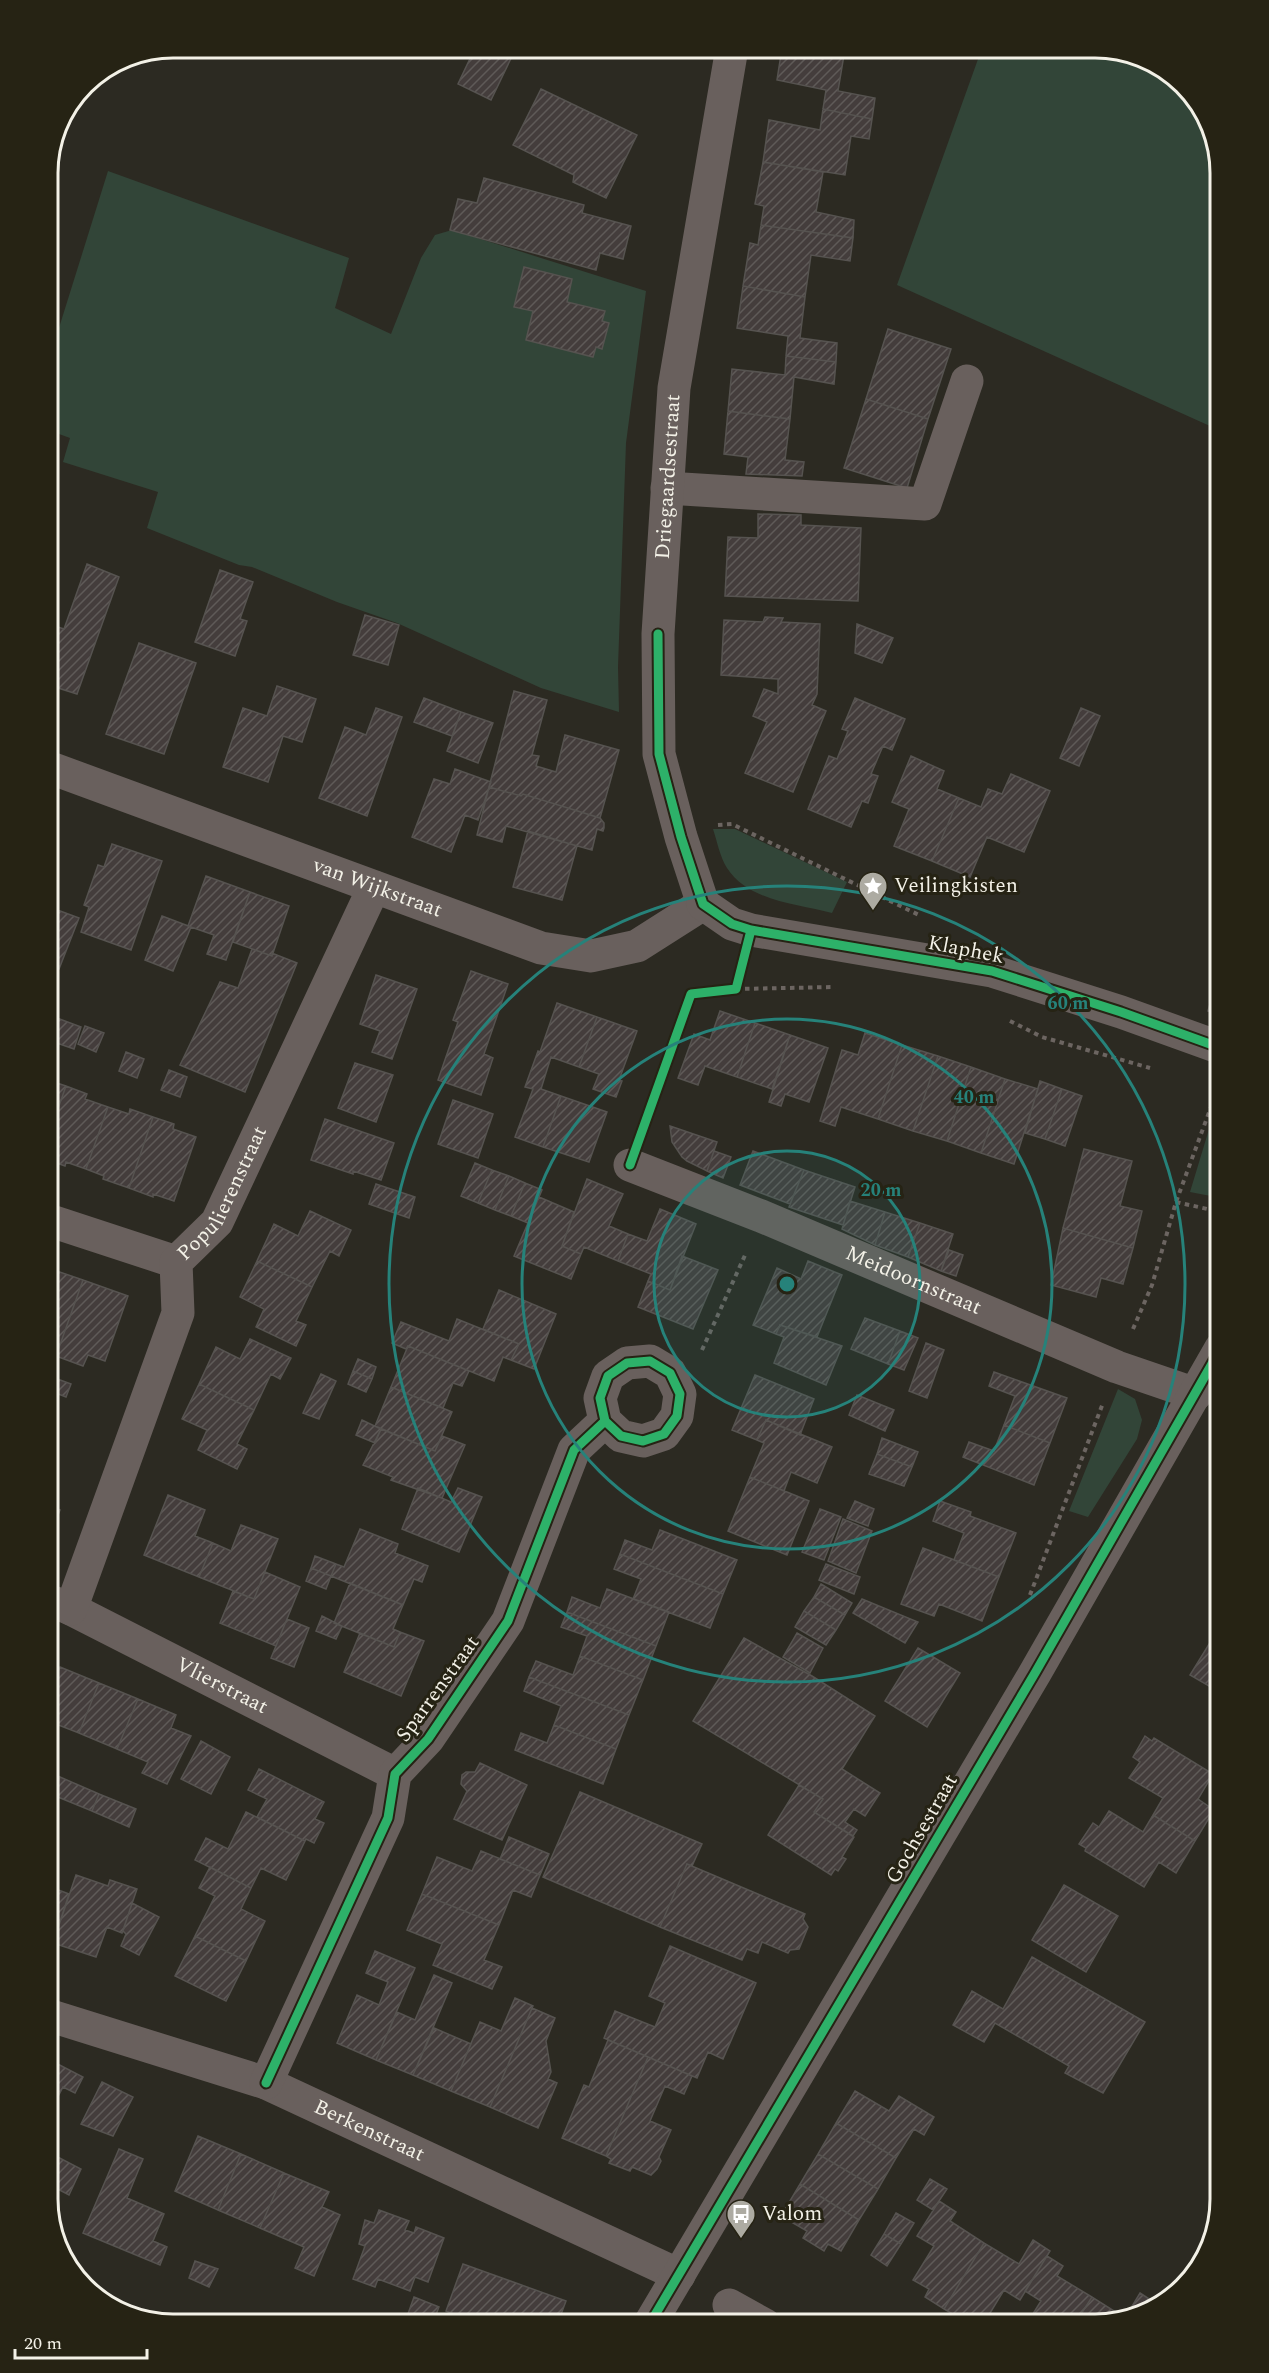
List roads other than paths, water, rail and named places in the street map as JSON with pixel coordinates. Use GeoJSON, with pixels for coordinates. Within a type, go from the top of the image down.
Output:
{"type":"FeatureCollection","features":[{"type":"Feature","properties":{"kind":"street","name":"Driegaardsestraat"},"geometry":{"type":"LineString","coordinates":[[702,904],[659,754],[657,634],[674,388],[730,59]]}},
{"type":"Feature","properties":{"kind":"street"},"geometry":{"type":"LineString","coordinates":[[667,488],[925,504],[967,381]]}},
{"type":"Feature","properties":{"kind":"street","name":"van Wijkstraat"},"geometry":{"type":"LineString","coordinates":[[59,771],[542,948],[591,956],[637,946],[702,904]]}},
{"type":"Feature","properties":{"kind":"street","name":"Populierenstraat"},"geometry":{"type":"LineString","coordinates":[[59,1604],[178,1313],[176,1262],[218,1222],[374,887]]}},
{"type":"Feature","properties":{"kind":"street","name":"Klaphek"},"geometry":{"type":"LineString","coordinates":[[702,904],[732,924],[752,930],[992,971],[1121,1012],[1210,1044]]}},
{"type":"Feature","properties":{"kind":"street","name":"Meidoornstraat"},"geometry":{"type":"LineString","coordinates":[[630,1165],[761,1216],[1117,1367],[1196,1394]]}},
{"type":"Feature","properties":{"kind":"street"},"geometry":{"type":"LineString","coordinates":[[58,1223],[176,1262]]}},
{"type":"Feature","properties":{"kind":"street"},"geometry":{"type":"LineString","coordinates":[[650,1361],[670,1373],[680,1394],[677,1416],[664,1434],[643,1441],[621,1436],[605,1420],[600,1398],[608,1376],[627,1363],[650,1361]]}},
{"type":"Feature","properties":{"kind":"street","name":"Gochsestraat"},"geometry":{"type":"LineString","coordinates":[[656,2314],[1035,1673],[1210,1368]]}},
{"type":"Feature","properties":{"kind":"street","name":"Sparrenstraat"},"geometry":{"type":"LineString","coordinates":[[266,2083],[388,1818],[395,1774],[428,1739],[508,1621],[574,1450],[605,1420]]}},
{"type":"Feature","properties":{"kind":"street","name":"Vlierstraat"},"geometry":{"type":"LineString","coordinates":[[59,1604],[395,1774]]}},
{"type":"Feature","properties":{"kind":"street","name":"Berkenstraat"},"geometry":{"type":"LineString","coordinates":[[58,2018],[266,2083],[679,2275]]}},
{"type":"Feature","properties":{"kind":"street"},"geometry":{"type":"LineString","coordinates":[[729,2305],[745,2314]]}},
{"type":"Feature","properties":{"kind":"place","name":"Veilingkisten"},"geometry":{"type":"Point","coordinates":[873,912]}},
{"type":"Feature","properties":{"kind":"place","name":"Valom"},"geometry":{"type":"Point","coordinates":[741,2240]}}]}
